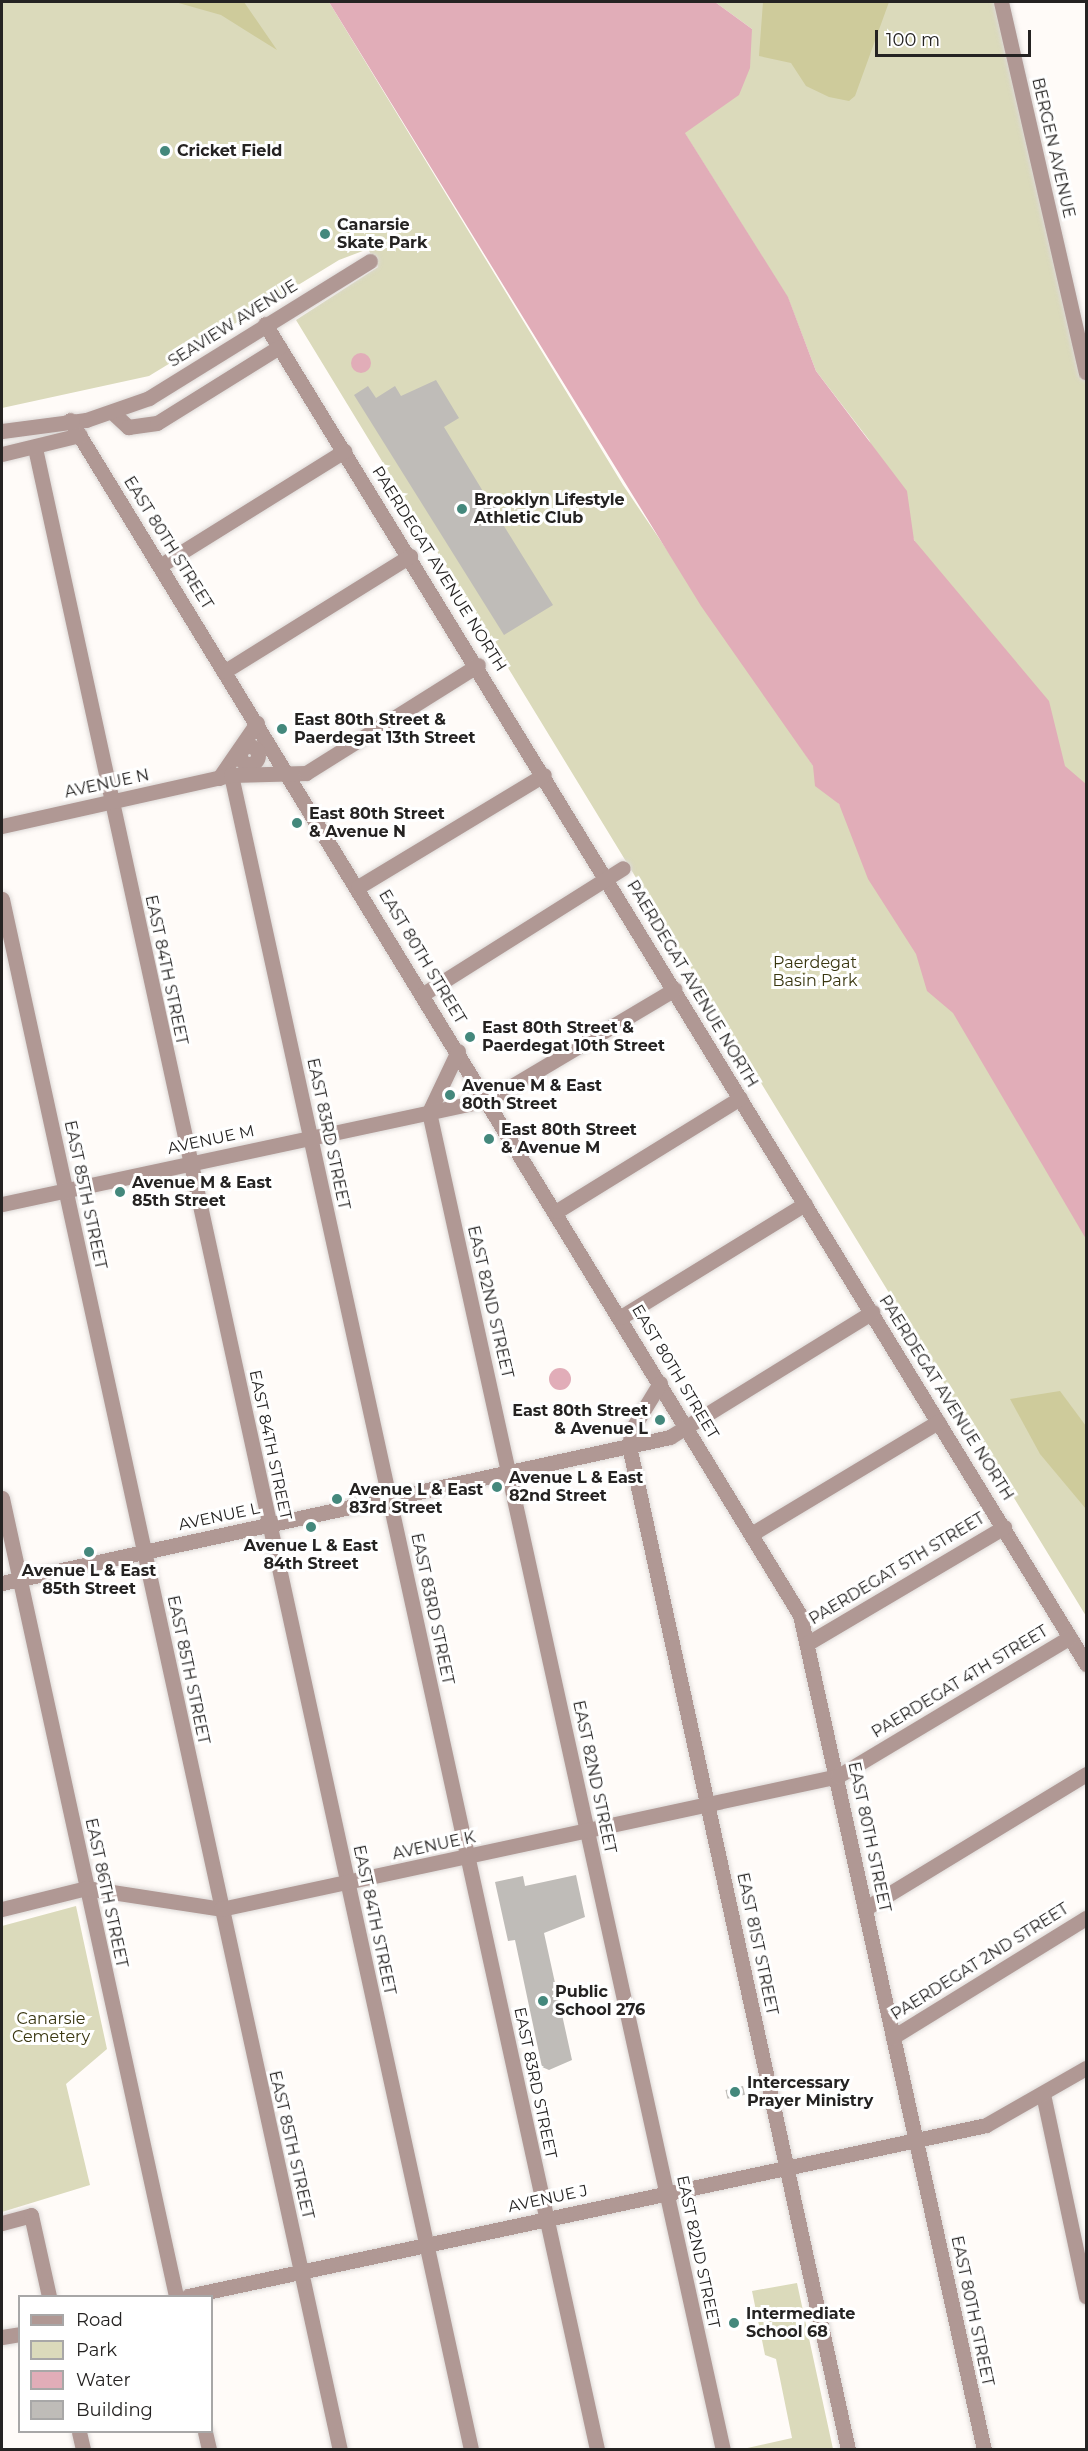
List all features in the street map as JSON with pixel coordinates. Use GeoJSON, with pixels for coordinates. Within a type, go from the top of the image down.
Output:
{"type":"FeatureCollection","features":[{"type":"Feature","properties":{"kind":"street","name":"BERGEN AVENUE"},"geometry":{"type":"LineString","coordinates":[[1001,2],[1086,372]]}},
{"type":"Feature","properties":{"kind":"street","name":"SEAVIEW AVENUE"},"geometry":{"type":"LineString","coordinates":[[2,431],[113,413],[149,398],[370,261]]}},
{"type":"Feature","properties":{"kind":"street","name":"PAERDEGAT AVENUE NORTH"},"geometry":{"type":"LineString","coordinates":[[265,324],[478,665],[1086,1664]]}},
{"type":"Feature","properties":{"kind":"street"},"geometry":{"type":"LineString","coordinates":[[113,413],[128,427],[157,423],[279,347]]}},
{"type":"Feature","properties":{"kind":"street","name":"EAST 80TH STREET"},"geometry":{"type":"LineString","coordinates":[[70,420],[790,1594],[808,1643],[984,2450]]}},
{"type":"Feature","properties":{"kind":"street"},"geometry":{"type":"LineString","coordinates":[[2,454],[80,435]]}},
{"type":"Feature","properties":{"kind":"street","name":"EAST 84TH STREET"},"geometry":{"type":"LineString","coordinates":[[35,447],[471,2450]]}},
{"type":"Feature","properties":{"kind":"street"},"geometry":{"type":"LineString","coordinates":[[161,565],[344,451]]}},
{"type":"Feature","properties":{"kind":"street"},"geometry":{"type":"LineString","coordinates":[[225,671],[410,556]]}},
{"type":"Feature","properties":{"kind":"street","name":"AVENUE N"},"geometry":{"type":"LineString","coordinates":[[2,826],[225,776],[306,773],[478,665]]}},
{"type":"Feature","properties":{"kind":"street"},"geometry":{"type":"LineString","coordinates":[[225,776],[257,723]]}},
{"type":"Feature","properties":{"kind":"street"},"geometry":{"type":"LineString","coordinates":[[358,887],[544,775]]}},
{"type":"Feature","properties":{"kind":"street","name":"EAST 83RD STREET"},"geometry":{"type":"LineString","coordinates":[[225,776],[310,1137],[597,2450]]}},
{"type":"Feature","properties":{"kind":"street"},"geometry":{"type":"LineString","coordinates":[[423,994],[623,868]]}},
{"type":"Feature","properties":{"kind":"street","name":"EAST 85TH STREET"},"geometry":{"type":"LineString","coordinates":[[2,898],[340,2450]]}},
{"type":"Feature","properties":{"kind":"street","name":"AVENUE M"},"geometry":{"type":"LineString","coordinates":[[2,1204],[488,1100],[675,989]]}},
{"type":"Feature","properties":{"kind":"street"},"geometry":{"type":"LineString","coordinates":[[429,1112],[458,1051]]}},
{"type":"Feature","properties":{"kind":"street"},"geometry":{"type":"LineString","coordinates":[[556,1211],[740,1098]]}},
{"type":"Feature","properties":{"kind":"street","name":"EAST 82ND STREET"},"geometry":{"type":"LineString","coordinates":[[429,1112],[723,2450]]}},
{"type":"Feature","properties":{"kind":"street"},"geometry":{"type":"LineString","coordinates":[[621,1317],[805,1204]]}},
{"type":"Feature","properties":{"kind":"street","name":"AVENUE L"},"geometry":{"type":"LineString","coordinates":[[2,1583],[670,1437],[872,1312]]}},
{"type":"Feature","properties":{"kind":"street"},"geometry":{"type":"LineString","coordinates":[[629,1446],[632,1429],[660,1383]]}},
{"type":"Feature","properties":{"kind":"street"},"geometry":{"type":"LineString","coordinates":[[753,1533],[938,1422]]}},
{"type":"Feature","properties":{"kind":"street","name":"EAST 81ST STREET"},"geometry":{"type":"LineString","coordinates":[[629,1446],[849,2450]]}},
{"type":"Feature","properties":{"kind":"street","name":"EAST 86TH STREET"},"geometry":{"type":"LineString","coordinates":[[2,1498],[176,2295]]}},
{"type":"Feature","properties":{"kind":"street","name":"PAERDEGAT 5TH STREET"},"geometry":{"type":"LineString","coordinates":[[808,1643],[1004,1527]]}},
{"type":"Feature","properties":{"kind":"street","name":"PAERDEGAT 4TH STREET"},"geometry":{"type":"LineString","coordinates":[[838,1776],[1070,1637]]}},
{"type":"Feature","properties":{"kind":"street"},"geometry":{"type":"LineString","coordinates":[[866,1908],[1086,1774]]}},
{"type":"Feature","properties":{"kind":"street","name":"AVENUE K"},"geometry":{"type":"LineString","coordinates":[[2,1909],[86,1888],[221,1909],[347,1884],[838,1776]]}},
{"type":"Feature","properties":{"kind":"street","name":"PAERDEGAT 2ND STREET"},"geometry":{"type":"LineString","coordinates":[[893,2037],[1086,1918]]}},
{"type":"Feature","properties":{"kind":"street","name":"AVENUE J"},"geometry":{"type":"LineString","coordinates":[[193,2295],[916,2138],[986,2125],[1086,2067]]}},
{"type":"Feature","properties":{"kind":"street"},"geometry":{"type":"LineString","coordinates":[[1043,2094],[1086,2296]]}},
{"type":"Feature","properties":{"kind":"street"},"geometry":{"type":"LineString","coordinates":[[2,2223],[31,2215],[49,2295]]}},
{"type":"Feature","properties":{"kind":"street"},"geometry":{"type":"LineString","coordinates":[[2,2337],[18,2334]]}},
{"type":"Feature","properties":{"kind":"street"},"geometry":{"type":"LineString","coordinates":[[79,2433],[83,2450]]}},
{"type":"Feature","properties":{"kind":"street"},"geometry":{"type":"LineString","coordinates":[[205,2433],[209,2450]]}},
{"type":"Feature","properties":{"kind":"green space","name":"Paerdegat Basin Park"},"geometry":{"type":"Polygon","coordinates":[[[2,2],[329,2],[623,485],[839,804],[1086,1218],[1086,1616],[296,320],[378,267],[368,249],[339,260],[149,376],[2,408],[2,2]]]}},
{"type":"Feature","properties":{"kind":"green space"},"geometry":{"type":"Polygon","coordinates":[[[715,2],[996,2],[1086,372],[1086,815],[914,540],[869,440],[816,371],[788,298],[684,132],[752,29],[715,2]]]}},
{"type":"Feature","properties":{"kind":"green space","name":"Canarsie Cemetery"},"geometry":{"type":"Polygon","coordinates":[[[76,1906],[107,2049],[66,2084],[90,2185],[2,2212],[2,1926],[76,1906]]]}},
{"type":"Feature","properties":{"kind":"green space"},"geometry":{"type":"Polygon","coordinates":[[[797,2283],[833,2449],[743,2449],[792,2438],[776,2359],[765,2355],[752,2291],[797,2283]]]}},
{"type":"Feature","properties":{"kind":"shaded area"},"geometry":{"type":"Polygon","coordinates":[[[175,2],[244,2],[277,50],[221,15],[175,2]]]}},
{"type":"Feature","properties":{"kind":"shaded area"},"geometry":{"type":"Polygon","coordinates":[[[763,2],[889,2],[855,96],[849,101],[829,97],[806,86],[791,63],[759,56],[763,2]]]}},
{"type":"Feature","properties":{"kind":"shaded area"},"geometry":{"type":"Polygon","coordinates":[[[1060,1391],[1086,1426],[1086,1509],[1040,1454],[1010,1399],[1060,1391]]]}},
{"type":"Feature","properties":{"kind":"water"},"geometry":{"type":"Polygon","coordinates":[[[329,2],[715,2],[752,29],[750,68],[739,95],[685,133],[788,297],[816,371],[907,491],[914,540],[1049,701],[1065,766],[1086,784],[1086,1239],[953,1013],[927,991],[916,954],[868,879],[839,804],[815,786],[813,766],[701,606],[329,2]]]}},
{"type":"Feature","properties":{"kind":"water"},"geometry":{"type":"Polygon","coordinates":[[[361,353],[368,356],[371,363],[368,370],[361,373],[354,370],[351,363],[354,356],[361,353]]]}},
{"type":"Feature","properties":{"kind":"water"},"geometry":{"type":"Polygon","coordinates":[[[560,1368],[568,1371],[571,1379],[568,1387],[560,1390],[552,1387],[549,1379],[552,1371],[560,1368]]]}},
{"type":"Feature","properties":{"kind":"building","name":"Brooklyn Lifestyle Athletic Club"},"geometry":{"type":"Polygon","coordinates":[[[436,380],[459,418],[444,427],[487,498],[492,495],[499,507],[494,510],[553,605],[504,635],[354,395],[368,386],[376,398],[395,386],[401,396],[436,380]]]}},
{"type":"Feature","properties":{"kind":"building","name":"Public School 276"},"geometry":{"type":"Polygon","coordinates":[[[576,1875],[585,1917],[544,1933],[572,2060],[549,2070],[542,2067],[515,1940],[508,1941],[495,1882],[523,1876],[525,1886],[576,1875]]]}},
{"type":"Feature","properties":{"kind":"building","name":"Intercessary Prayer Ministry"},"geometry":{"type":"Polygon","coordinates":[[[743,2086],[745,2095],[727,2099],[725,2090],[743,2086]]]}},
{"type":"Feature","properties":{"kind":"place","name":"Cricket Field"},"geometry":{"type":"Point","coordinates":[165,151]}},
{"type":"Feature","properties":{"kind":"place","name":"Canarsie Skate Park"},"geometry":{"type":"Point","coordinates":[325,234]}},
{"type":"Feature","properties":{"kind":"place","name":"Brooklyn Lifestyle Athletic Club"},"geometry":{"type":"Point","coordinates":[462,509]}},
{"type":"Feature","properties":{"kind":"place","name":"East 80th Street & Paerdegat 13th Street"},"geometry":{"type":"Point","coordinates":[282,729]}},
{"type":"Feature","properties":{"kind":"place","name":"East 80th Street & Avenue N"},"geometry":{"type":"Point","coordinates":[297,823]}},
{"type":"Feature","properties":{"kind":"place","name":"East 80th Street & Paerdegat 10th Street"},"geometry":{"type":"Point","coordinates":[470,1037]}},
{"type":"Feature","properties":{"kind":"place","name":"Avenue M & East 80th Street"},"geometry":{"type":"Point","coordinates":[450,1095]}},
{"type":"Feature","properties":{"kind":"place","name":"East 80th Street & Avenue M"},"geometry":{"type":"Point","coordinates":[489,1139]}},
{"type":"Feature","properties":{"kind":"place","name":"Avenue M & East 85th Street"},"geometry":{"type":"Point","coordinates":[120,1192]}},
{"type":"Feature","properties":{"kind":"place","name":"East 80th Street & Avenue L"},"geometry":{"type":"Point","coordinates":[660,1420]}},
{"type":"Feature","properties":{"kind":"place","name":"Avenue L & East 82nd Street"},"geometry":{"type":"Point","coordinates":[497,1487]}},
{"type":"Feature","properties":{"kind":"place","name":"Avenue L & East 83rd Street"},"geometry":{"type":"Point","coordinates":[337,1499]}},
{"type":"Feature","properties":{"kind":"place","name":"Avenue L & East 84th Street"},"geometry":{"type":"Point","coordinates":[311,1527]}},
{"type":"Feature","properties":{"kind":"place","name":"Avenue L & East 85th Street"},"geometry":{"type":"Point","coordinates":[89,1552]}},
{"type":"Feature","properties":{"kind":"place","name":"Public School 276"},"geometry":{"type":"Point","coordinates":[543,2001]}},
{"type":"Feature","properties":{"kind":"place","name":"Intercessary Prayer Ministry"},"geometry":{"type":"Point","coordinates":[735,2092]}},
{"type":"Feature","properties":{"kind":"place","name":"Intermediate School 68"},"geometry":{"type":"Point","coordinates":[734,2323]}}]}
